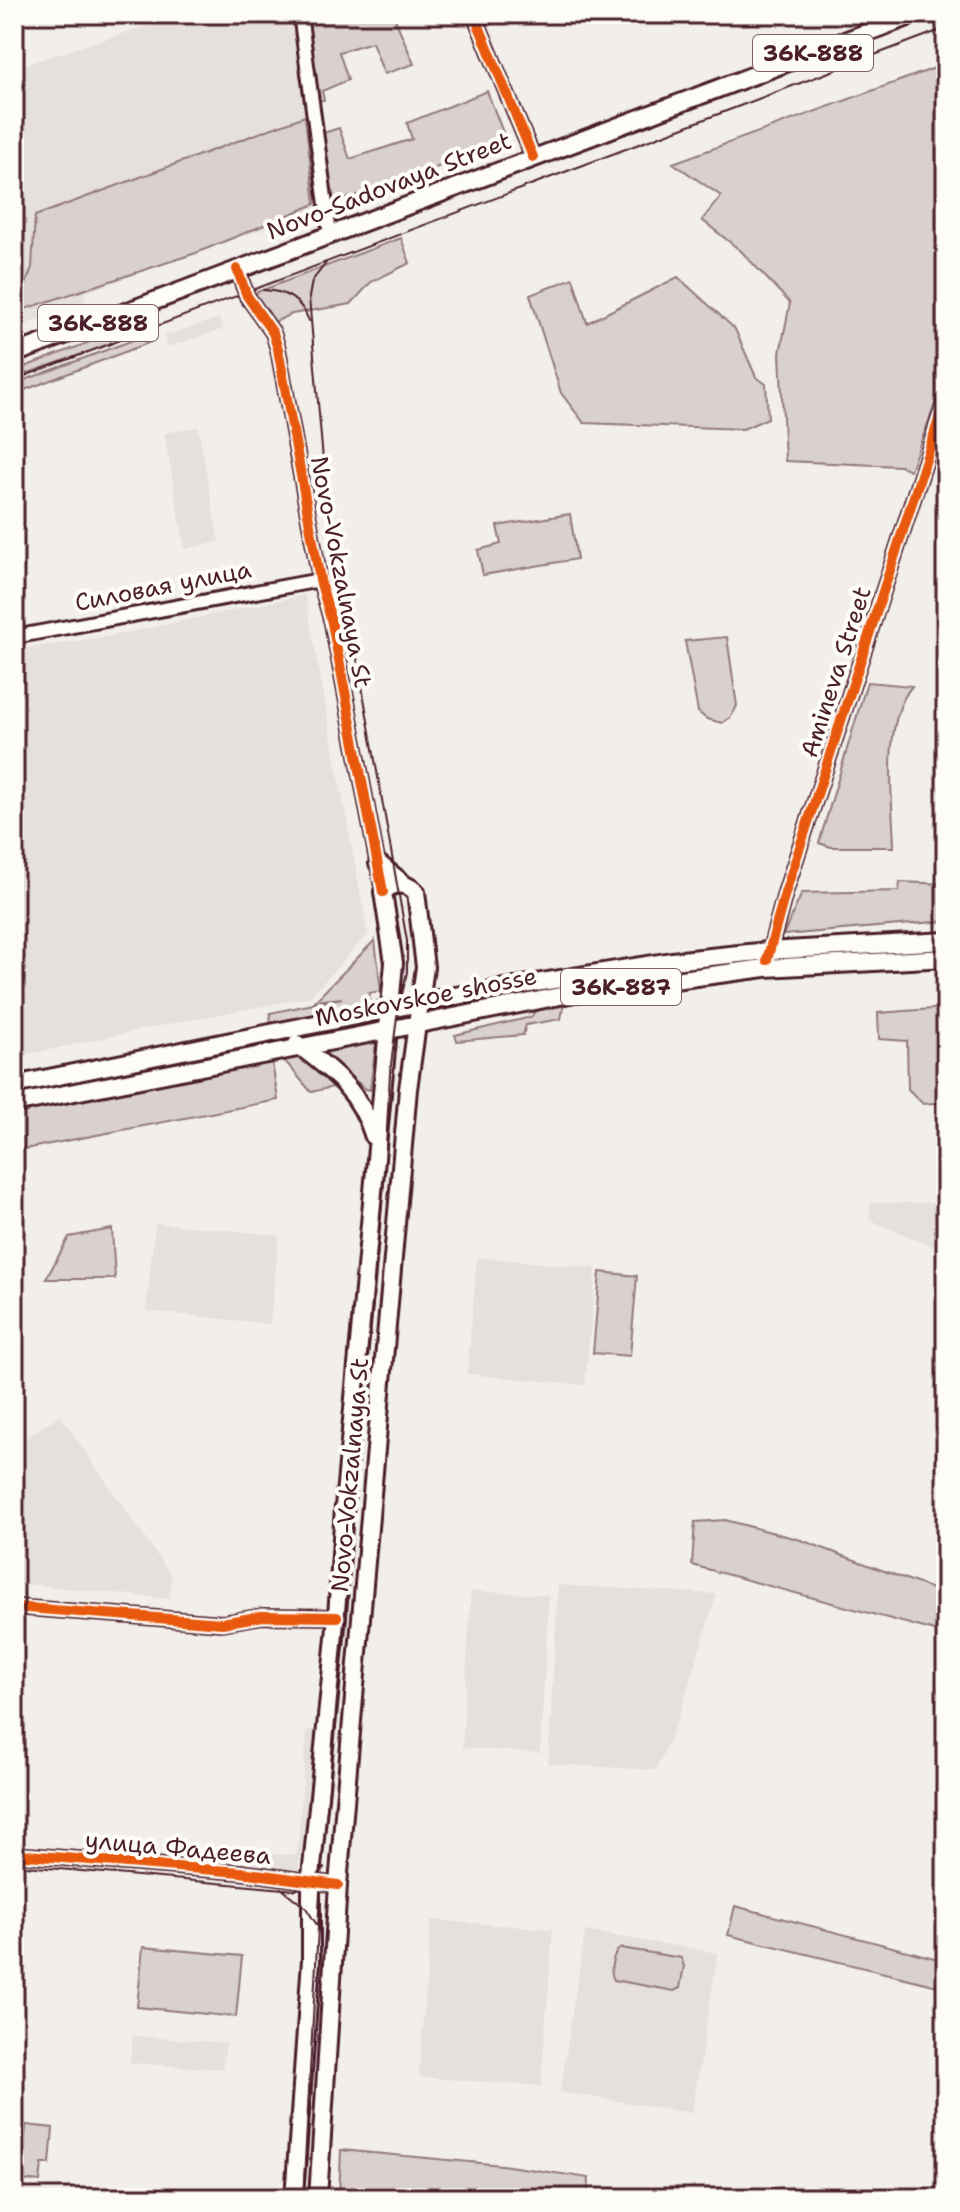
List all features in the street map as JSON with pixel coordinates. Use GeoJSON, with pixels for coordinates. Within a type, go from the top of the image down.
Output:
{"type":"FeatureCollection","features":[{"type":"Feature","properties":{"kind":"main road","name":"Novo-Sadovaya Street"},"geometry":{"type":"LineString","coordinates":[[14,354],[916,14]]}},
{"type":"Feature","properties":{"kind":"main road"},"geometry":{"type":"LineString","coordinates":[[378,864],[405,885]]}},
{"type":"Feature","properties":{"kind":"main road"},"geometry":{"type":"LineString","coordinates":[[383,892],[393,885],[405,885]]}},
{"type":"Feature","properties":{"kind":"main road","name":"Novo-Vokzalnaya St"},"geometry":{"type":"LineString","coordinates":[[318,2198],[338,1885],[408,1089],[425,967],[416,892],[405,885]]}},
{"type":"Feature","properties":{"kind":"main road","name":"Novo-Vokzalnaya St"},"geometry":{"type":"LineString","coordinates":[[294,2198],[311,1960],[311,1880],[389,1019],[393,950],[383,892]]}},
{"type":"Feature","properties":{"kind":"main road","name":"Moskovskoe shosse"},"geometry":{"type":"LineString","coordinates":[[14,1085],[574,986],[768,956],[946,941]]}},
{"type":"Feature","properties":{"kind":"main road","name":"Moskovskoe shosse"},"geometry":{"type":"LineString","coordinates":[[768,956],[946,951]]}},
{"type":"Feature","properties":{"kind":"main road","name":"Moskovskoe shosse"},"geometry":{"type":"LineString","coordinates":[[418,1013],[765,968],[946,958]]}},
{"type":"Feature","properties":{"kind":"main road","name":"Moskovskoe shosse"},"geometry":{"type":"LineString","coordinates":[[14,1104],[295,1043],[389,1019]]}},
{"type":"Feature","properties":{"kind":"main road","name":"Moskovskoe shosse"},"geometry":{"type":"LineString","coordinates":[[14,1093],[295,1043]]}},
{"type":"Feature","properties":{"kind":"main road"},"geometry":{"type":"LineString","coordinates":[[295,1043],[340,1078],[355,1094],[365,1109],[377,1146]]}},
{"type":"Feature","properties":{"kind":"street"},"geometry":{"type":"LineString","coordinates":[[300,14],[330,234]]}},
{"type":"Feature","properties":{"kind":"street"},"geometry":{"type":"LineString","coordinates":[[474,14],[533,157]]}},
{"type":"Feature","properties":{"kind":"street","name":"Novo-Vokzalnaya St"},"geometry":{"type":"LineString","coordinates":[[237,269],[247,296],[268,325],[278,349],[320,580],[332,623],[383,892]]}},
{"type":"Feature","properties":{"kind":"street","name":"Amineva Street"},"geometry":{"type":"LineString","coordinates":[[768,956],[946,398]]}},
{"type":"Feature","properties":{"kind":"street","name":"Силовая улица"},"geometry":{"type":"LineString","coordinates":[[14,637],[320,580]]}},
{"type":"Feature","properties":{"kind":"street"},"geometry":{"type":"LineString","coordinates":[[14,1607],[222,1623],[263,1616],[337,1617]]}},
{"type":"Feature","properties":{"kind":"street","name":"улица Фадеева"},"geometry":{"type":"LineString","coordinates":[[14,1854],[311,1880],[338,1885]]}},
{"type":"Feature","properties":{"kind":"shaded area"},"geometry":{"type":"Polygon","coordinates":[[[184,14],[296,14],[322,208],[84,293],[86,300],[14,329],[14,88],[25,84],[20,66],[184,14]]]}},
{"type":"Feature","properties":{"kind":"shaded area"},"geometry":{"type":"Polygon","coordinates":[[[300,14],[393,14],[414,64],[384,74],[372,42],[339,52],[348,80],[322,91],[324,100],[312,102],[300,14]]]}},
{"type":"Feature","properties":{"kind":"shaded area"},"geometry":{"type":"Polygon","coordinates":[[[946,64],[946,376],[910,470],[900,466],[785,461],[780,353],[790,303],[741,251],[702,220],[721,196],[673,163],[946,64]]]}},
{"type":"Feature","properties":{"kind":"shaded area"},"geometry":{"type":"Polygon","coordinates":[[[487,91],[507,143],[326,206],[317,135],[339,128],[350,159],[412,139],[407,123],[487,91]]]}},
{"type":"Feature","properties":{"kind":"shaded area"},"geometry":{"type":"Polygon","coordinates":[[[305,116],[315,204],[196,253],[16,312],[32,267],[35,216],[305,116]]]}},
{"type":"Feature","properties":{"kind":"shaded area"},"geometry":{"type":"Polygon","coordinates":[[[401,238],[410,263],[371,282],[351,304],[292,314],[268,325],[251,302],[257,292],[401,238]]]}},
{"type":"Feature","properties":{"kind":"shaded area"},"geometry":{"type":"Polygon","coordinates":[[[678,277],[735,329],[756,377],[766,384],[768,418],[743,429],[584,423],[561,393],[530,295],[573,278],[587,323],[678,277]]]}},
{"type":"Feature","properties":{"kind":"shaded area"},"geometry":{"type":"Polygon","coordinates":[[[219,318],[223,329],[168,347],[164,336],[219,318]]]}},
{"type":"Feature","properties":{"kind":"shaded area"},"geometry":{"type":"Polygon","coordinates":[[[155,332],[151,342],[14,394],[14,384],[155,332]]]}},
{"type":"Feature","properties":{"kind":"shaded area"},"geometry":{"type":"Polygon","coordinates":[[[108,335],[111,344],[14,378],[14,371],[108,335]]]}},
{"type":"Feature","properties":{"kind":"shaded area"},"geometry":{"type":"Polygon","coordinates":[[[198,427],[219,542],[185,549],[164,433],[198,427]]]}},
{"type":"Feature","properties":{"kind":"shaded area"},"geometry":{"type":"Polygon","coordinates":[[[570,514],[577,559],[483,575],[478,550],[501,544],[497,526],[570,514]]]}},
{"type":"Feature","properties":{"kind":"shaded area"},"geometry":{"type":"Polygon","coordinates":[[[305,595],[368,934],[310,997],[25,1055],[14,1014],[14,650],[111,636],[305,595]]]}},
{"type":"Feature","properties":{"kind":"shaded area"},"geometry":{"type":"Polygon","coordinates":[[[727,637],[737,706],[731,717],[722,723],[707,719],[698,712],[685,641],[727,637]]]}},
{"type":"Feature","properties":{"kind":"shaded area"},"geometry":{"type":"Polygon","coordinates":[[[867,682],[912,686],[902,702],[892,741],[894,847],[831,847],[819,843],[867,682]]]}},
{"type":"Feature","properties":{"kind":"shaded area"},"geometry":{"type":"Polygon","coordinates":[[[900,882],[946,884],[946,921],[783,935],[802,893],[899,891],[900,882]]]}},
{"type":"Feature","properties":{"kind":"shaded area"},"geometry":{"type":"Polygon","coordinates":[[[375,940],[381,991],[369,993],[370,1007],[271,1025],[270,1013],[342,998],[315,1001],[375,940]]]}},
{"type":"Feature","properties":{"kind":"shaded area"},"geometry":{"type":"Polygon","coordinates":[[[564,1003],[561,1019],[526,1025],[523,1035],[457,1041],[455,1035],[531,1017],[539,1006],[564,1003]]]}},
{"type":"Feature","properties":{"kind":"shaded area"},"geometry":{"type":"Polygon","coordinates":[[[946,1008],[946,1102],[923,1104],[908,1089],[907,1041],[879,1039],[878,1013],[946,1008]]]}},
{"type":"Feature","properties":{"kind":"shaded area"},"geometry":{"type":"Polygon","coordinates":[[[373,1038],[376,1042],[370,1090],[319,1050],[373,1038]]]}},
{"type":"Feature","properties":{"kind":"shaded area"},"geometry":{"type":"Polygon","coordinates":[[[284,1060],[307,1060],[338,1086],[311,1092],[284,1060]]]}},
{"type":"Feature","properties":{"kind":"shaded area"},"geometry":{"type":"Polygon","coordinates":[[[272,1062],[278,1100],[14,1151],[14,1112],[272,1062]]]}},
{"type":"Feature","properties":{"kind":"shaded area"},"geometry":{"type":"Polygon","coordinates":[[[871,1203],[946,1203],[946,1252],[869,1220],[871,1203]]]}},
{"type":"Feature","properties":{"kind":"shaded area"},"geometry":{"type":"Polygon","coordinates":[[[155,1223],[279,1235],[270,1324],[146,1311],[155,1223]]]}},
{"type":"Feature","properties":{"kind":"shaded area"},"geometry":{"type":"Polygon","coordinates":[[[112,1229],[115,1279],[46,1279],[69,1237],[112,1229]]]}},
{"type":"Feature","properties":{"kind":"shaded area"},"geometry":{"type":"Polygon","coordinates":[[[477,1257],[596,1268],[585,1385],[467,1374],[477,1257]]]}},
{"type":"Feature","properties":{"kind":"shaded area"},"geometry":{"type":"Polygon","coordinates":[[[600,1272],[637,1276],[630,1356],[593,1353],[600,1272]]]}},
{"type":"Feature","properties":{"kind":"shaded area"},"geometry":{"type":"Polygon","coordinates":[[[60,1415],[172,1577],[169,1599],[14,1583],[14,1446],[60,1415]]]}},
{"type":"Feature","properties":{"kind":"shaded area"},"geometry":{"type":"Polygon","coordinates":[[[725,1520],[801,1540],[946,1594],[946,1634],[692,1565],[695,1522],[725,1520]]]}},
{"type":"Feature","properties":{"kind":"shaded area"},"geometry":{"type":"Polygon","coordinates":[[[558,1585],[717,1594],[679,1716],[656,1770],[548,1764],[558,1585]]]}},
{"type":"Feature","properties":{"kind":"shaded area"},"geometry":{"type":"Polygon","coordinates":[[[471,1591],[549,1595],[540,1753],[462,1748],[471,1591]]]}},
{"type":"Feature","properties":{"kind":"shaded area"},"geometry":{"type":"Polygon","coordinates":[[[307,1730],[321,1731],[308,1853],[300,1853],[298,1870],[252,1867],[246,1862],[247,1854],[297,1855],[307,1730]]]}},
{"type":"Feature","properties":{"kind":"shaded area"},"geometry":{"type":"Polygon","coordinates":[[[735,1906],[946,1961],[946,1988],[728,1935],[735,1906]]]}},
{"type":"Feature","properties":{"kind":"shaded area"},"geometry":{"type":"Polygon","coordinates":[[[431,1920],[553,1929],[541,2086],[419,2077],[431,1920]]]}},
{"type":"Feature","properties":{"kind":"shaded area"},"geometry":{"type":"Polygon","coordinates":[[[585,1931],[718,1953],[692,2113],[560,2092],[585,1931]]]}},
{"type":"Feature","properties":{"kind":"shaded area"},"geometry":{"type":"Polygon","coordinates":[[[143,1947],[242,1956],[236,2017],[137,2007],[143,1947]]]}},
{"type":"Feature","properties":{"kind":"shaded area"},"geometry":{"type":"Polygon","coordinates":[[[621,1948],[681,1958],[684,1966],[680,1988],[674,1991],[614,1980],[612,1962],[621,1948]]]}},
{"type":"Feature","properties":{"kind":"shaded area"},"geometry":{"type":"Polygon","coordinates":[[[133,2036],[226,2043],[222,2069],[130,2063],[133,2036]]]}},
{"type":"Feature","properties":{"kind":"shaded area"},"geometry":{"type":"Polygon","coordinates":[[[26,2125],[53,2128],[50,2164],[42,2164],[40,2182],[21,2180],[26,2125]]]}},
{"type":"Feature","properties":{"kind":"shaded area"},"geometry":{"type":"Polygon","coordinates":[[[341,2150],[502,2165],[589,2178],[588,2198],[339,2198],[341,2150]]]}},
{"type":"Feature","properties":{"kind":"tram line"},"geometry":{"type":"LineString","coordinates":[[14,380],[946,28]]}},
{"type":"Feature","properties":{"kind":"tram line"},"geometry":{"type":"LineString","coordinates":[[303,2198],[321,1874],[384,1184],[390,1073],[407,972],[407,941],[324,472],[309,297],[312,281],[326,263]]}},
{"type":"Feature","properties":{"kind":"tram line"},"geometry":{"type":"LineString","coordinates":[[263,290],[278,292],[297,302],[309,321]]}},
{"type":"Feature","properties":{"kind":"tram line"},"geometry":{"type":"LineString","coordinates":[[14,1865],[295,1890],[311,1884],[324,1868]]}},
{"type":"Feature","properties":{"kind":"tram line"},"geometry":{"type":"LineString","coordinates":[[281,1888],[306,1908],[319,1928]]}},
{"type":"Feature","properties":{"kind":"cycle path"},"geometry":{"type":"LineString","coordinates":[[474,14],[533,157]]}},
{"type":"Feature","properties":{"kind":"cycle path"},"geometry":{"type":"LineString","coordinates":[[237,269],[247,296],[273,333],[278,349],[320,580],[332,623],[383,892]]}},
{"type":"Feature","properties":{"kind":"cycle path"},"geometry":{"type":"LineString","coordinates":[[767,960],[785,893],[946,398]]}},
{"type":"Feature","properties":{"kind":"cycle path"},"geometry":{"type":"LineString","coordinates":[[14,1607],[222,1623],[263,1616],[337,1617]]}},
{"type":"Feature","properties":{"kind":"cycle path"},"geometry":{"type":"LineString","coordinates":[[14,1854],[240,1872],[338,1885]]}}]}
